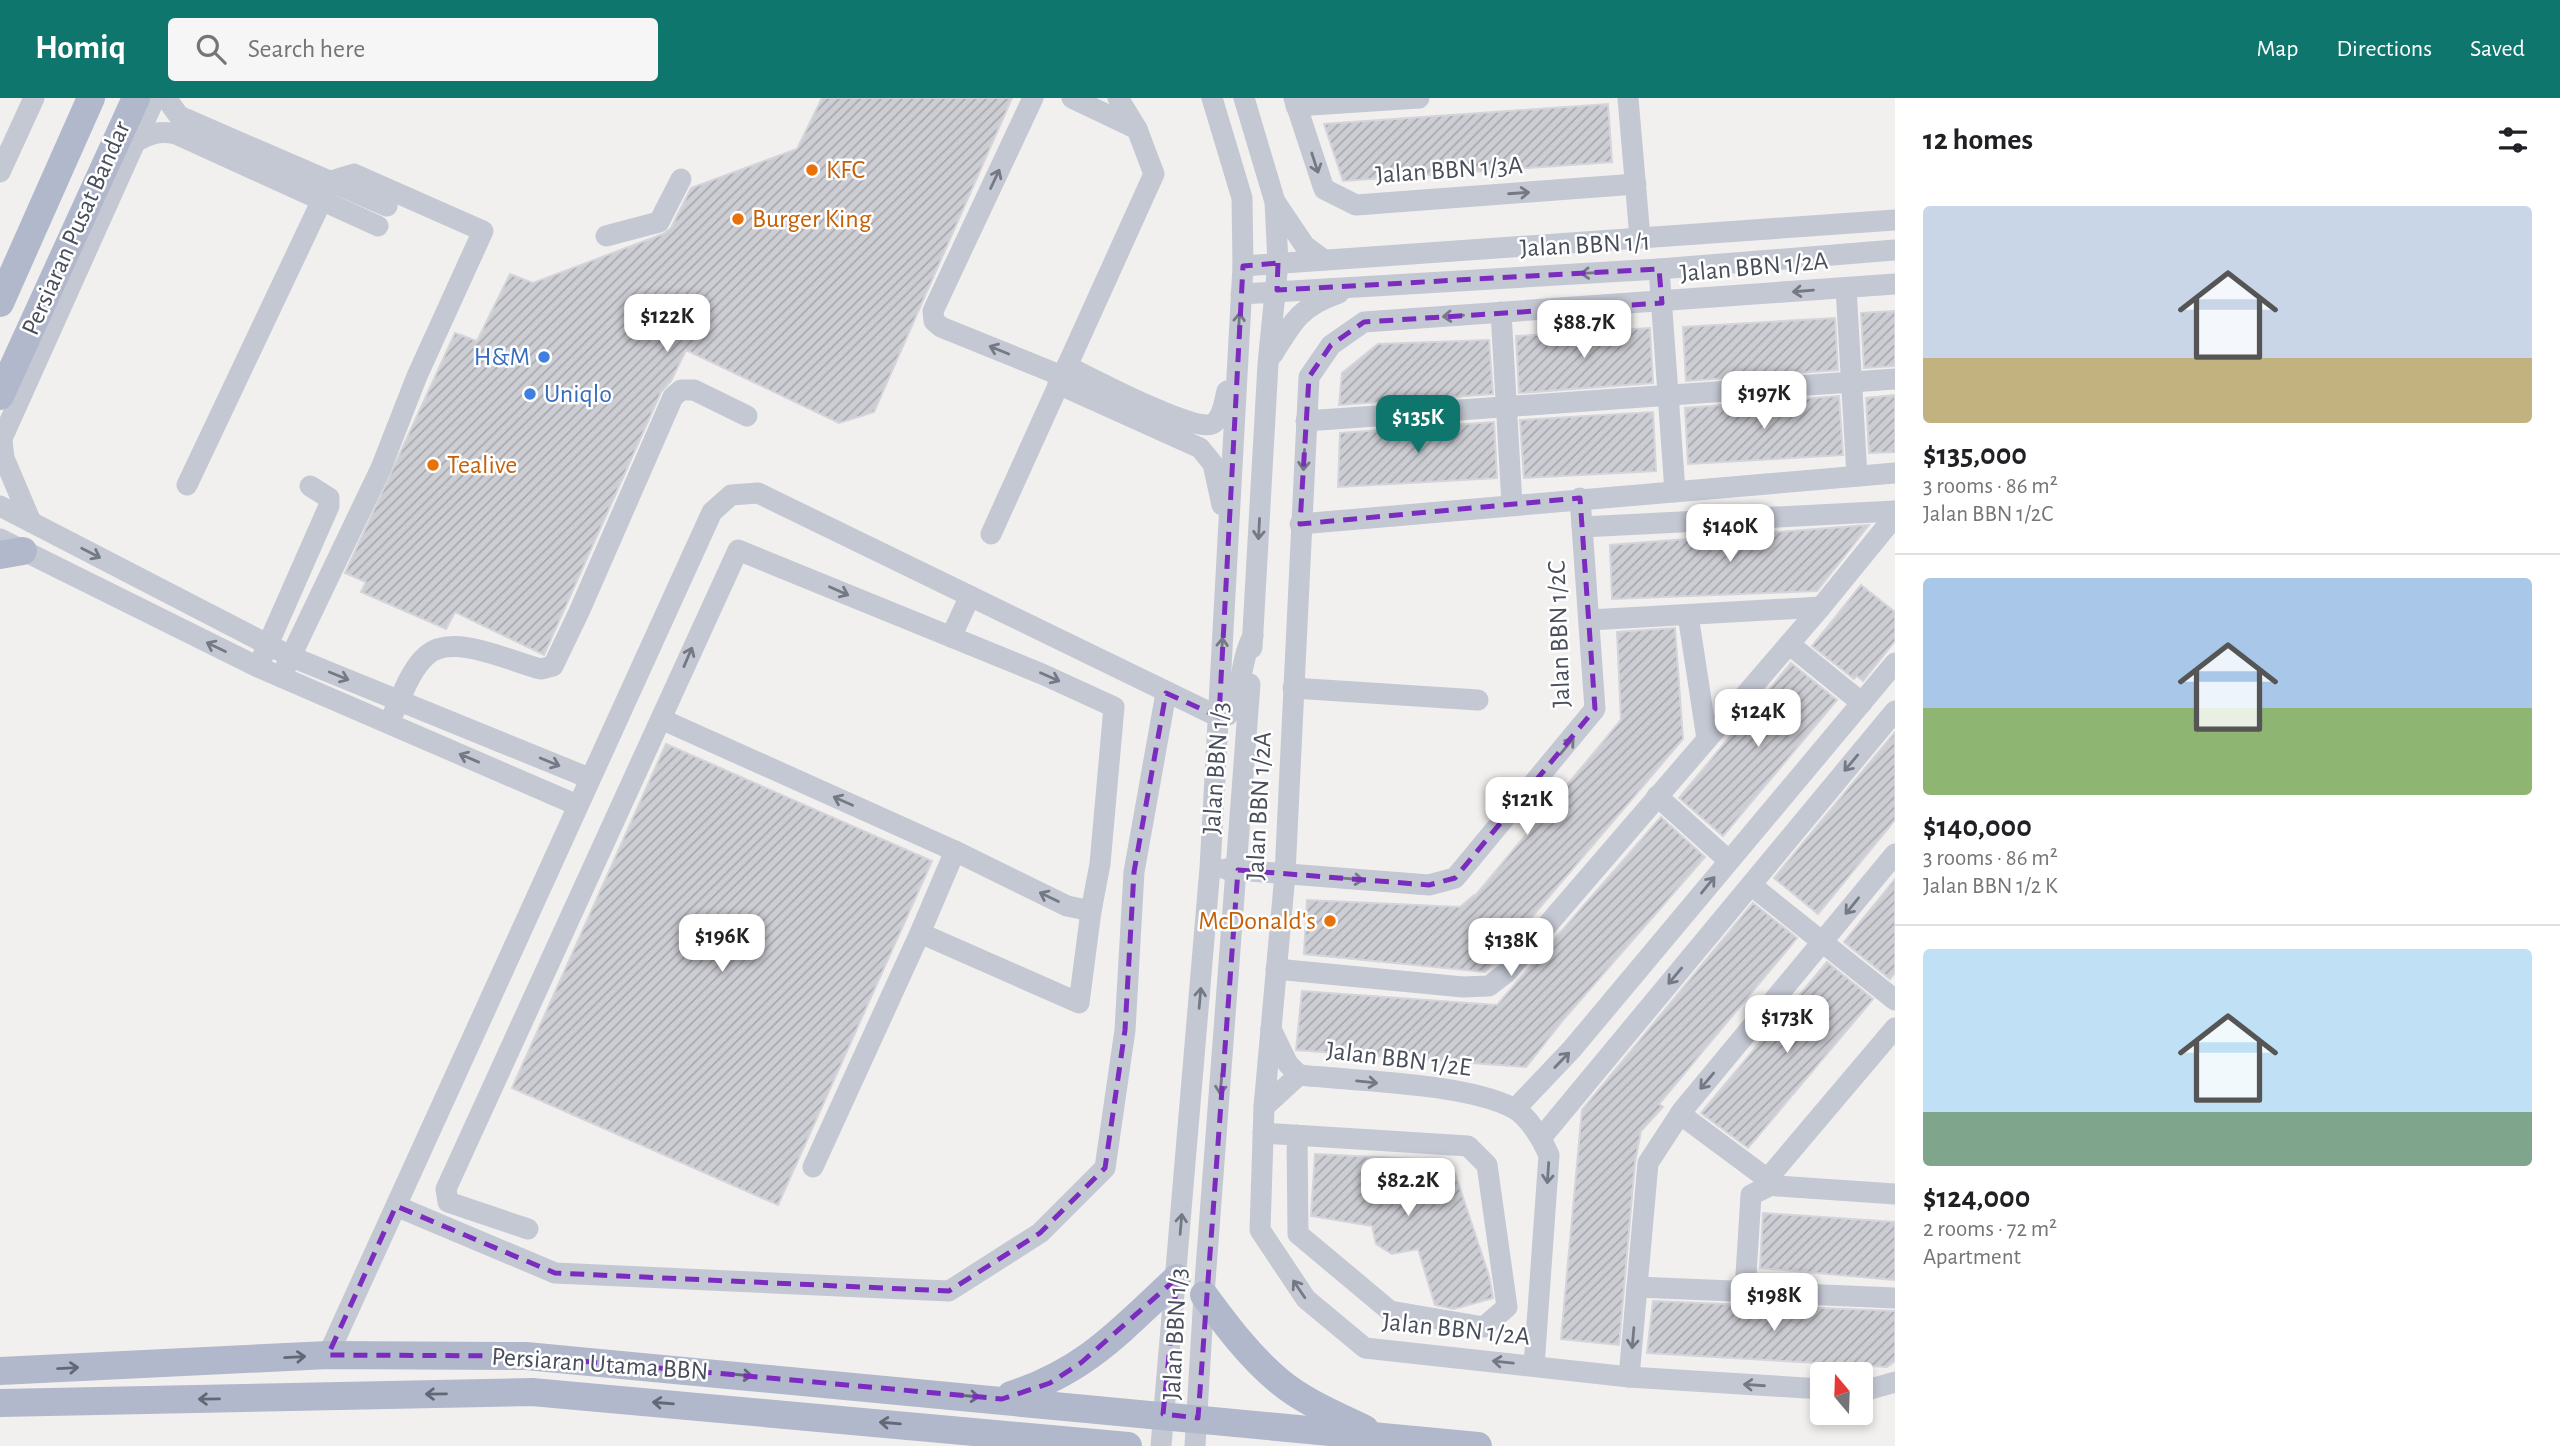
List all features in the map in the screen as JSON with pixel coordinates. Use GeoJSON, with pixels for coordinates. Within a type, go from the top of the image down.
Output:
{"type":"FeatureCollection","features":[{"type":"Feature","properties":{"kind":"main road","name":"Persiaran Pusat Bandar"},"geometry":{"type":"LineString","coordinates":[[0,303],[92,98]]}},
{"type":"Feature","properties":{"kind":"main road","name":"Persiaran Pusat Bandar"},"geometry":{"type":"LineString","coordinates":[[0,396],[135,98]]}},
{"type":"Feature","properties":{"kind":"main road"},"geometry":{"type":"LineString","coordinates":[[1002,1399],[1050,1383],[1082,1362],[1102,1348],[1177,1278]]}},
{"type":"Feature","properties":{"kind":"main road"},"geometry":{"type":"LineString","coordinates":[[1204,1295],[1236,1337],[1279,1381],[1334,1415],[1380,1436]]}},
{"type":"Feature","properties":{"kind":"main road","name":"Persiaran Utama BBN"},"geometry":{"type":"LineString","coordinates":[[0,1371],[328,1355],[526,1356],[1163,1414],[1478,1446]]}},
{"type":"Feature","properties":{"kind":"main road","name":"Persiaran Utama BBN"},"geometry":{"type":"LineString","coordinates":[[0,1403],[532,1392],[1129,1446]]}},
{"type":"Feature","properties":{"kind":"main road"},"geometry":{"type":"LineString","coordinates":[[984,1431],[1023,1446]]}},
{"type":"Feature","properties":{"kind":"street"},"geometry":{"type":"LineString","coordinates":[[0,172],[34,98]]}},
{"type":"Feature","properties":{"kind":"street"},"geometry":{"type":"LineString","coordinates":[[31,522],[4,458],[1,442],[155,98]]}},
{"type":"Feature","properties":{"kind":"street"},"geometry":{"type":"LineString","coordinates":[[166,98],[179,116],[387,206]]}},
{"type":"Feature","properties":{"kind":"street"},"geometry":{"type":"LineString","coordinates":[[1033,98],[933,311],[934,321],[941,327],[1062,375],[1204,427],[1215,423],[1221,414],[1237,351]]}},
{"type":"Feature","properties":{"kind":"street"},"geometry":{"type":"LineString","coordinates":[[1072,98],[1137,129]]}},
{"type":"Feature","properties":{"kind":"street"},"geometry":{"type":"LineString","coordinates":[[991,534],[1154,174],[1137,129],[1118,98]]}},
{"type":"Feature","properties":{"kind":"street"},"geometry":{"type":"LineString","coordinates":[[1137,129],[1138,98]]}},
{"type":"Feature","properties":{"kind":"street","name":"Jalan BBN 1/3"},"geometry":{"type":"LineString","coordinates":[[1161,1446],[1210,868],[1243,266],[1241,198],[1212,98]]}},
{"type":"Feature","properties":{"kind":"street","name":"Jalan BBN 1/3"},"geometry":{"type":"LineString","coordinates":[[1195,1446],[1204,1295],[1238,870],[1268,364],[1278,263],[1275,202],[1244,98]]}},
{"type":"Feature","properties":{"kind":"street"},"geometry":{"type":"LineString","coordinates":[[1295,102],[1419,98]]}},
{"type":"Feature","properties":{"kind":"street"},"geometry":{"type":"LineString","coordinates":[[1628,98],[1640,238]]}},
{"type":"Feature","properties":{"kind":"street","name":"Jalan BBN 1/3A"},"geometry":{"type":"LineString","coordinates":[[1295,102],[1324,189],[1356,205],[1636,184]]}},
{"type":"Feature","properties":{"kind":"street"},"geometry":{"type":"LineString","coordinates":[[135,142],[151,133],[164,131],[176,134],[378,226]]}},
{"type":"Feature","properties":{"kind":"street"},"geometry":{"type":"LineString","coordinates":[[187,485],[331,181],[354,174],[483,231],[417,376],[382,468],[281,677]]}},
{"type":"Feature","properties":{"kind":"street"},"geometry":{"type":"LineString","coordinates":[[606,236],[659,222],[681,179]]}},
{"type":"Feature","properties":{"kind":"street"},"geometry":{"type":"LineString","coordinates":[[1275,202],[1305,246],[1324,260]]}},
{"type":"Feature","properties":{"kind":"street","name":"Jalan BBN 1/1"},"geometry":{"type":"LineString","coordinates":[[1243,266],[1895,220]]}},
{"type":"Feature","properties":{"kind":"street","name":"Jalan BBN 1/1"},"geometry":{"type":"LineString","coordinates":[[1241,294],[1659,270],[1895,250]]}},
{"type":"Feature","properties":{"kind":"street"},"geometry":{"type":"LineString","coordinates":[[1659,270],[1675,491]]}},
{"type":"Feature","properties":{"kind":"street","name":"Jalan BBN 1/2A"},"geometry":{"type":"LineString","coordinates":[[1810,1388],[1629,1377],[1365,1348],[1306,1299],[1260,1230],[1264,1107],[1285,874],[1309,377],[1331,345],[1364,322],[1662,303],[1895,284]]}},
{"type":"Feature","properties":{"kind":"street"},"geometry":{"type":"LineString","coordinates":[[1268,364],[1298,314],[1311,303],[1357,286]]}},
{"type":"Feature","properties":{"kind":"street"},"geometry":{"type":"LineString","coordinates":[[1846,288],[1857,477]]}},
{"type":"Feature","properties":{"kind":"street"},"geometry":{"type":"LineString","coordinates":[[1501,312],[1512,505]]}},
{"type":"Feature","properties":{"kind":"street"},"geometry":{"type":"LineString","coordinates":[[1062,375],[1200,448],[1213,464],[1228,534]]}},
{"type":"Feature","properties":{"kind":"street"},"geometry":{"type":"LineString","coordinates":[[1306,421],[1506,404],[1895,379]]}},
{"type":"Feature","properties":{"kind":"street"},"geometry":{"type":"LineString","coordinates":[[387,723],[420,663],[428,654],[448,645],[541,669],[552,666],[579,612],[673,397],[681,390],[694,390],[747,416]]}},
{"type":"Feature","properties":{"kind":"street"},"geometry":{"type":"LineString","coordinates":[[1300,524],[1895,473]]}},
{"type":"Feature","properties":{"kind":"street"},"geometry":{"type":"LineString","coordinates":[[258,667],[329,506],[329,498],[310,486]]}},
{"type":"Feature","properties":{"kind":"street"},"geometry":{"type":"LineString","coordinates":[[328,1355],[712,512],[732,495],[758,492],[1219,717],[1228,715],[1236,704],[1244,653],[1253,636]]}},
{"type":"Feature","properties":{"kind":"street","name":"Jalan BBN 1/2C"},"geometry":{"type":"LineString","coordinates":[[1210,868],[1429,885],[1455,878],[1590,718],[1595,699],[1580,498]]}},
{"type":"Feature","properties":{"kind":"street"},"geometry":{"type":"LineString","coordinates":[[0,506],[292,657],[589,778]]}},
{"type":"Feature","properties":{"kind":"street"},"geometry":{"type":"LineString","coordinates":[[1582,527],[1895,513]]}},
{"type":"Feature","properties":{"kind":"street"},"geometry":{"type":"LineString","coordinates":[[1276,969],[1463,987],[1489,986],[1507,973],[1821,607],[1895,513]]}},
{"type":"Feature","properties":{"kind":"street"},"geometry":{"type":"LineString","coordinates":[[8,548],[258,667],[577,805]]}},
{"type":"Feature","properties":{"kind":"street"},"geometry":{"type":"LineString","coordinates":[[528,1229],[448,1202],[446,1189],[738,550],[1114,707],[1100,864],[1079,1003],[920,933]]}},
{"type":"Feature","properties":{"kind":"street"},"geometry":{"type":"LineString","coordinates":[[951,637],[970,596]]}},
{"type":"Feature","properties":{"kind":"street"},"geometry":{"type":"LineString","coordinates":[[1589,620],[1821,607]]}},
{"type":"Feature","properties":{"kind":"street"},"geometry":{"type":"LineString","coordinates":[[1688,615],[1707,739]]}},
{"type":"Feature","properties":{"kind":"street"},"geometry":{"type":"LineString","coordinates":[[1789,644],[1862,703]]}},
{"type":"Feature","properties":{"kind":"street"},"geometry":{"type":"LineString","coordinates":[[1534,1366],[1549,1155],[1541,1138],[1515,1109],[1572,1049],[1895,663]]}},
{"type":"Feature","properties":{"kind":"street"},"geometry":{"type":"LineString","coordinates":[[1293,688],[1478,700]]}},
{"type":"Feature","properties":{"kind":"street"},"geometry":{"type":"LineString","coordinates":[[396,1206],[555,1273],[949,1291],[1040,1233],[1105,1168],[1125,1030],[1134,872],[1166,693]]}},
{"type":"Feature","properties":{"kind":"street"},"geometry":{"type":"LineString","coordinates":[[1541,1138],[1894,715]]}},
{"type":"Feature","properties":{"kind":"street"},"geometry":{"type":"LineString","coordinates":[[661,719],[955,851],[1068,906],[1091,911]]}},
{"type":"Feature","properties":{"kind":"street"},"geometry":{"type":"LineString","coordinates":[[1657,796],[1728,860]]}},
{"type":"Feature","properties":{"kind":"street"},"geometry":{"type":"LineString","coordinates":[[813,1167],[955,851]]}},
{"type":"Feature","properties":{"kind":"street"},"geometry":{"type":"LineString","coordinates":[[1629,1377],[1648,1163],[1680,1114],[1895,853]]}},
{"type":"Feature","properties":{"kind":"street"},"geometry":{"type":"LineString","coordinates":[[1100,864],[1134,872]]}},
{"type":"Feature","properties":{"kind":"street"},"geometry":{"type":"LineString","coordinates":[[1751,885],[1895,1000]]}},
{"type":"Feature","properties":{"kind":"street","name":"Jalan BBN 1/2E"},"geometry":{"type":"LineString","coordinates":[[1270,1027],[1288,1063],[1299,1074],[1466,1093],[1515,1109]]}},
{"type":"Feature","properties":{"kind":"street"},"geometry":{"type":"LineString","coordinates":[[1745,1291],[1751,1195],[1771,1180],[1895,1028]]}},
{"type":"Feature","properties":{"kind":"street","name":"Jalan BBN 1/2E"},"geometry":{"type":"LineString","coordinates":[[1264,1107],[1299,1074]]}},
{"type":"Feature","properties":{"kind":"street"},"geometry":{"type":"LineString","coordinates":[[1680,1114],[1771,1180],[1895,1194]]}},
{"type":"Feature","properties":{"kind":"street"},"geometry":{"type":"LineString","coordinates":[[1263,1133],[1297,1135],[1468,1146],[1486,1166],[1507,1307],[1484,1327],[1390,1311],[1298,1234],[1297,1135]]}},
{"type":"Feature","properties":{"kind":"street"},"geometry":{"type":"LineString","coordinates":[[1637,1287],[1895,1298]]}},
{"type":"Feature","properties":{"kind":"street"},"geometry":{"type":"LineString","coordinates":[[1873,1388],[1895,1382]]}},
{"type":"Feature","properties":{"kind":"highlighted area"},"geometry":{"type":"Polygon","coordinates":[[[1278,263],[1277,290],[1659,269],[1662,303],[1364,322],[1331,345],[1309,377],[1300,524],[1580,498],[1595,709],[1455,878],[1429,885],[1238,870],[1198,1418],[1163,1414],[1177,1278],[1082,1362],[1050,1383],[1002,1399],[526,1356],[328,1355],[396,1206],[555,1273],[949,1291],[1040,1233],[1105,1168],[1125,1030],[1134,872],[1166,693],[1219,717],[1243,266],[1278,263]]]}},
{"type":"Feature","properties":{"kind":"building"},"geometry":{"type":"Polygon","coordinates":[[[822,98],[1012,98],[874,412],[839,423],[686,350],[671,381],[661,392],[544,655],[455,612],[446,629],[361,592],[366,582],[345,573],[455,333],[477,341],[510,274],[533,283],[663,234],[671,228],[691,188],[797,149],[822,98]]]}},
{"type":"Feature","properties":{"kind":"building"},"geometry":{"type":"Polygon","coordinates":[[[1608,104],[1612,162],[1343,181],[1324,124],[1608,104]]]}},
{"type":"Feature","properties":{"kind":"building"},"geometry":{"type":"Polygon","coordinates":[[[1895,311],[1895,366],[1864,368],[1861,313],[1895,311]]]}},
{"type":"Feature","properties":{"kind":"building"},"geometry":{"type":"Polygon","coordinates":[[[1835,318],[1838,370],[1686,381],[1683,327],[1835,318]]]}},
{"type":"Feature","properties":{"kind":"building"},"geometry":{"type":"Polygon","coordinates":[[[1650,328],[1653,383],[1519,393],[1516,336],[1650,328]]]}},
{"type":"Feature","properties":{"kind":"building"},"geometry":{"type":"Polygon","coordinates":[[[1489,340],[1493,394],[1339,405],[1342,373],[1378,344],[1489,340]]]}},
{"type":"Feature","properties":{"kind":"building"},"geometry":{"type":"Polygon","coordinates":[[[1895,395],[1895,452],[1869,453],[1866,398],[1895,395]]]}},
{"type":"Feature","properties":{"kind":"building"},"geometry":{"type":"Polygon","coordinates":[[[1839,396],[1843,455],[1688,464],[1685,408],[1839,396]]]}},
{"type":"Feature","properties":{"kind":"building"},"geometry":{"type":"Polygon","coordinates":[[[1653,412],[1656,471],[1524,478],[1520,420],[1653,412]]]}},
{"type":"Feature","properties":{"kind":"building"},"geometry":{"type":"Polygon","coordinates":[[[1494,422],[1497,478],[1338,487],[1340,433],[1494,422]]]}},
{"type":"Feature","properties":{"kind":"building"},"geometry":{"type":"Polygon","coordinates":[[[1869,525],[1817,591],[1612,599],[1610,545],[1869,525]]]}},
{"type":"Feature","properties":{"kind":"building"},"geometry":{"type":"Polygon","coordinates":[[[1861,585],[1895,612],[1895,641],[1863,681],[1857,676],[1854,679],[1812,646],[1861,585]]]}},
{"type":"Feature","properties":{"kind":"building"},"geometry":{"type":"Polygon","coordinates":[[[1675,628],[1683,739],[1485,972],[1304,954],[1307,900],[1460,907],[1475,896],[1621,720],[1617,632],[1675,628]]]}},
{"type":"Feature","properties":{"kind":"building"},"geometry":{"type":"Polygon","coordinates":[[[1791,663],[1837,700],[1723,836],[1679,798],[1791,663]]]}},
{"type":"Feature","properties":{"kind":"building"},"geometry":{"type":"Polygon","coordinates":[[[1895,732],[1895,820],[1818,914],[1774,878],[1895,732]]]}},
{"type":"Feature","properties":{"kind":"building"},"geometry":{"type":"Polygon","coordinates":[[[666,744],[932,861],[778,1205],[512,1088],[666,744]]]}},
{"type":"Feature","properties":{"kind":"building"},"geometry":{"type":"Polygon","coordinates":[[[1661,817],[1705,857],[1564,1019],[1526,1067],[1296,1050],[1302,991],[1497,1005],[1661,817]]]}},
{"type":"Feature","properties":{"kind":"building"},"geometry":{"type":"Polygon","coordinates":[[[1895,879],[1895,973],[1890,979],[1844,942],[1895,879]]]}},
{"type":"Feature","properties":{"kind":"building"},"geometry":{"type":"Polygon","coordinates":[[[1753,903],[1797,938],[1659,1104],[1663,1107],[1641,1131],[1635,1162],[1619,1345],[1561,1339],[1582,1110],[1753,903]]]}},
{"type":"Feature","properties":{"kind":"building"},"geometry":{"type":"Polygon","coordinates":[[[1827,962],[1873,999],[1748,1148],[1701,1113],[1827,962]]]}},
{"type":"Feature","properties":{"kind":"building"},"geometry":{"type":"Polygon","coordinates":[[[1315,1154],[1437,1160],[1455,1173],[1489,1276],[1493,1298],[1454,1309],[1435,1305],[1418,1249],[1392,1254],[1376,1244],[1372,1226],[1311,1216],[1315,1154]]]}},
{"type":"Feature","properties":{"kind":"building"},"geometry":{"type":"Polygon","coordinates":[[[1763,1213],[1895,1222],[1895,1280],[1760,1268],[1763,1213]]]}},
{"type":"Feature","properties":{"kind":"building"},"geometry":{"type":"Polygon","coordinates":[[[1653,1301],[1895,1311],[1895,1361],[1887,1367],[1873,1366],[1873,1362],[1810,1363],[1647,1353],[1653,1301]]]}},
{"type":"Feature","properties":{"kind":"place","name":"KFC"},"geometry":{"type":"Point","coordinates":[812,170]}},
{"type":"Feature","properties":{"kind":"place","name":"Burger King"},"geometry":{"type":"Point","coordinates":[738,219]}},
{"type":"Feature","properties":{"kind":"place","name":"H&M"},"geometry":{"type":"Point","coordinates":[544,357]}},
{"type":"Feature","properties":{"kind":"place","name":"Uniqlo"},"geometry":{"type":"Point","coordinates":[530,394]}},
{"type":"Feature","properties":{"kind":"place","name":"Tealive"},"geometry":{"type":"Point","coordinates":[433,465]}},
{"type":"Feature","properties":{"kind":"place","name":"McDonald's"},"geometry":{"type":"Point","coordinates":[1330,921]}}]}
